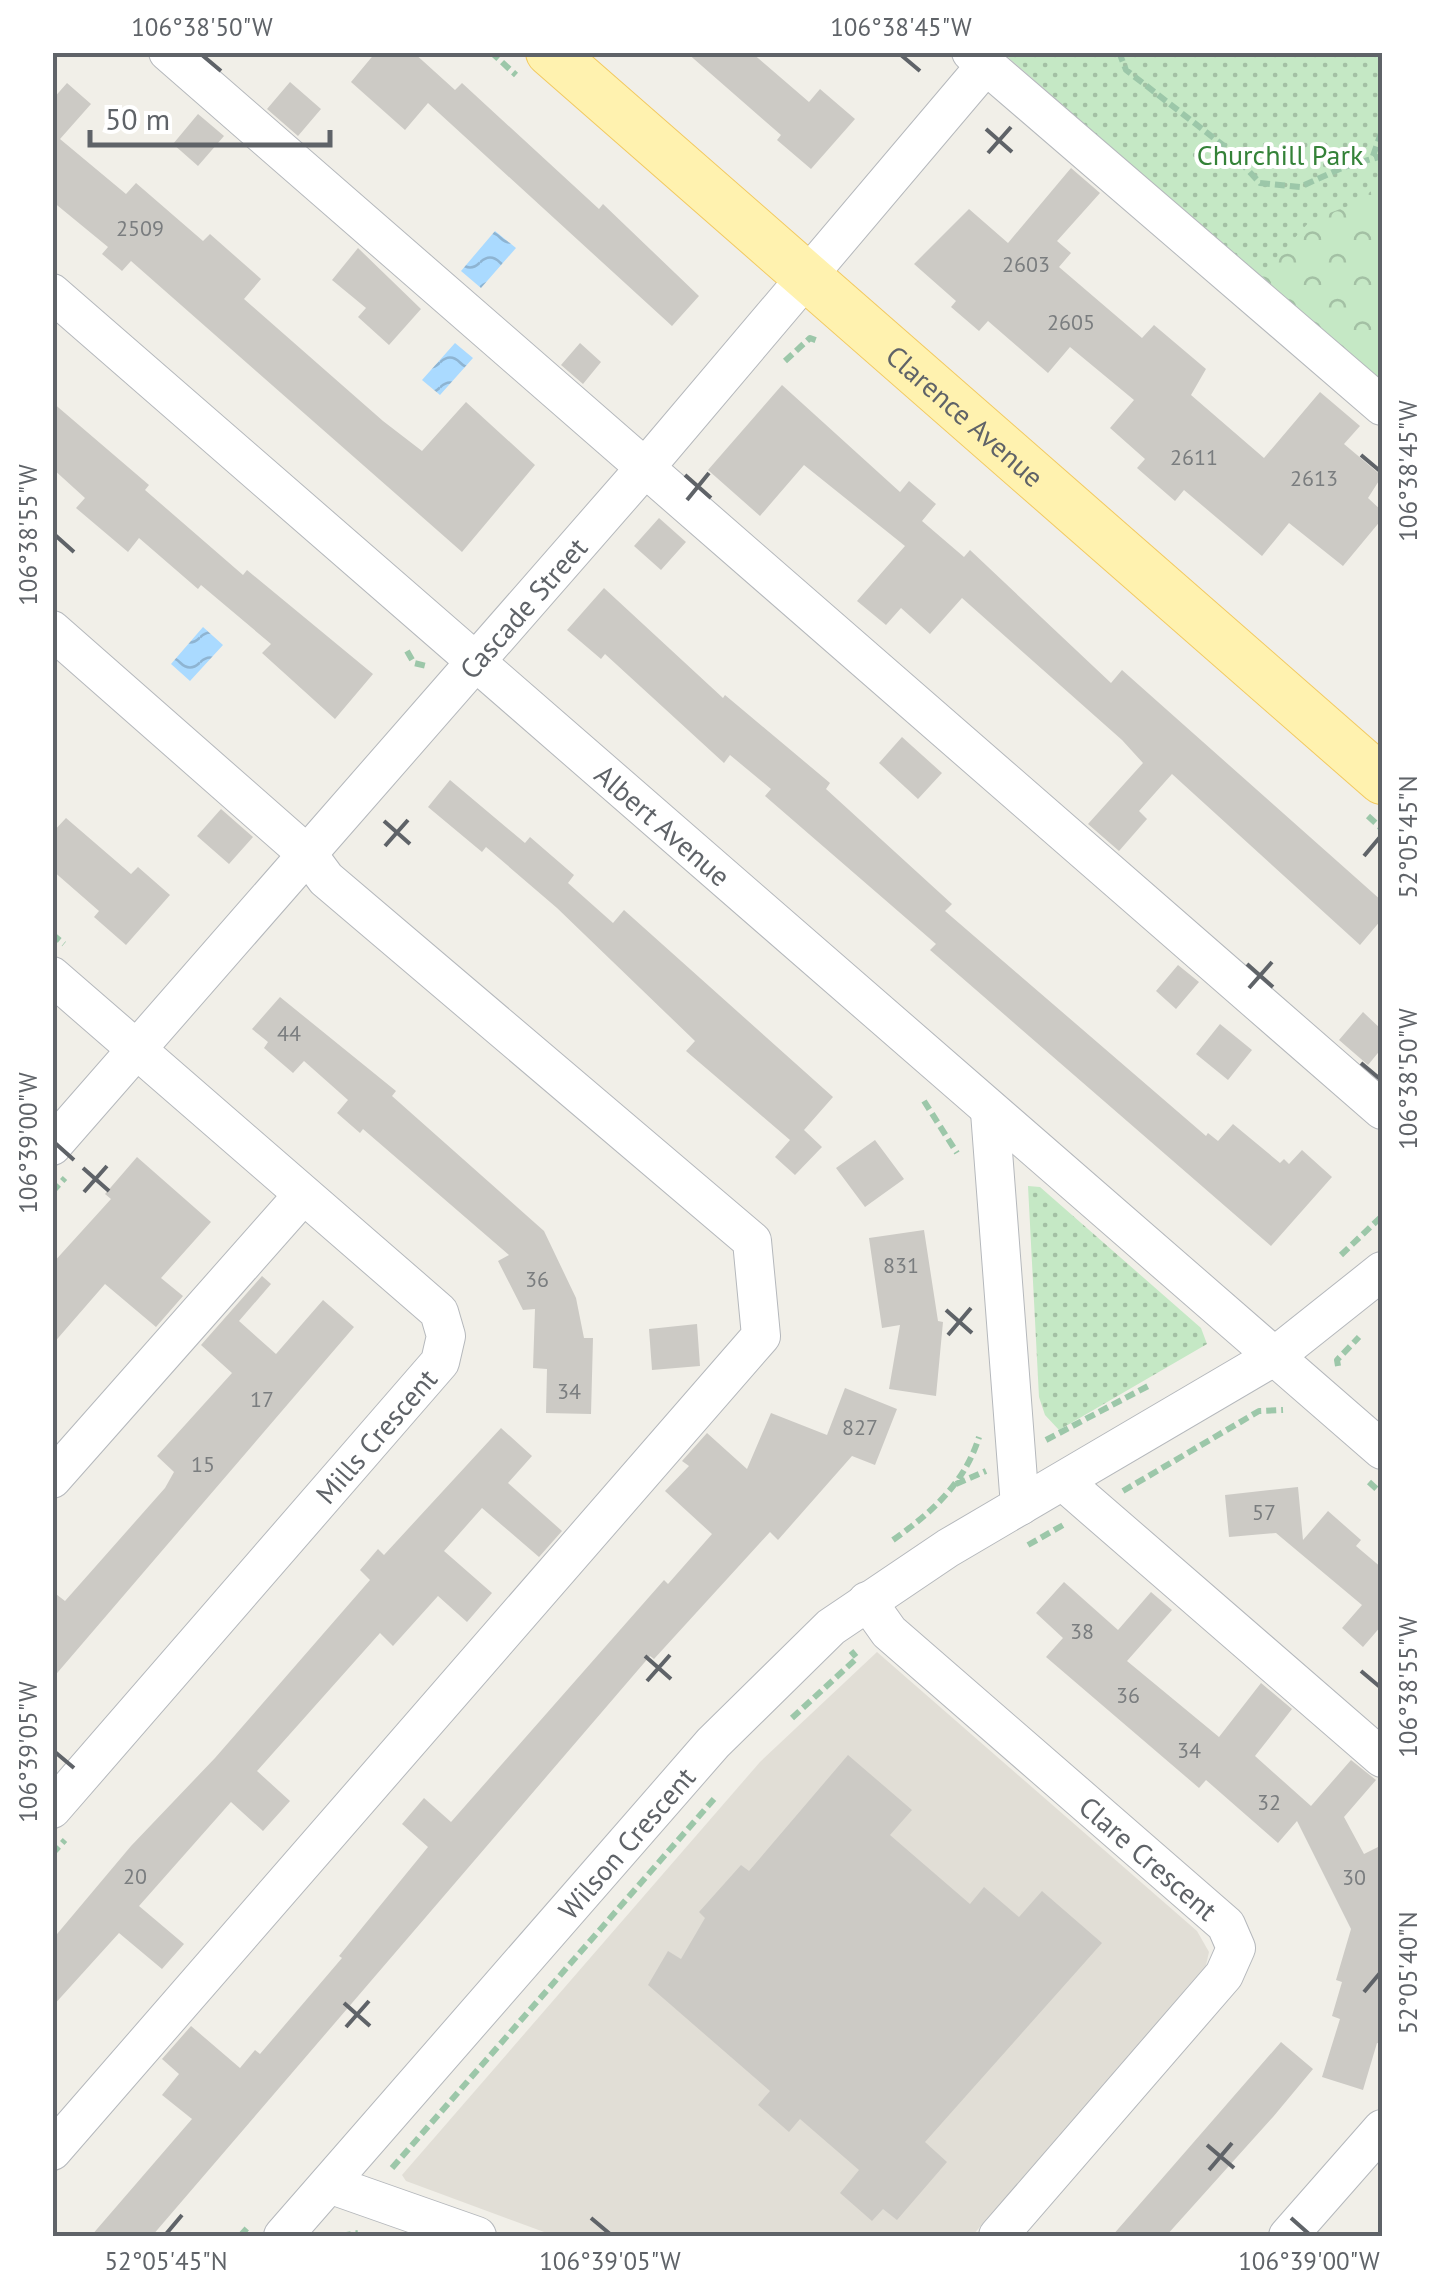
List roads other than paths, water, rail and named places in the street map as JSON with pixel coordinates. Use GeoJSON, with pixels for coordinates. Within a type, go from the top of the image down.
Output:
{"type":"FeatureCollection","features":[{"type":"Feature","properties":{"kind":"main road","name":"Clarence Avenue"},"geometry":{"type":"LineString","coordinates":[[550,52],[1382,780]]}},
{"type":"Feature","properties":{"kind":"street"},"geometry":{"type":"LineString","coordinates":[[168,52],[1382,1110]]}},
{"type":"Feature","properties":{"kind":"street"},"geometry":{"type":"LineString","coordinates":[[979,59],[1382,406]]}},
{"type":"Feature","properties":{"kind":"street","name":"Cascade Street"},"geometry":{"type":"LineString","coordinates":[[65,1155],[134,1048],[309,856],[809,276],[979,59]]}},
{"type":"Feature","properties":{"kind":"street","name":"Albert Avenue"},"geometry":{"type":"LineString","coordinates":[[52,293],[1274,1356],[1368,1460]]}},
{"type":"Feature","properties":{"kind":"street"},"geometry":{"type":"LineString","coordinates":[[52,630],[309,856],[326,879],[752,1241],[761,1336],[52,2152]]}},
{"type":"Feature","properties":{"kind":"street","name":"Mills Crescent"},"geometry":{"type":"LineString","coordinates":[[52,976],[439,1312],[446,1336],[440,1362],[66,1817]]}},
{"type":"Feature","properties":{"kind":"street"},"geometry":{"type":"LineString","coordinates":[[990,1112],[1020,1506]]}},
{"type":"Feature","properties":{"kind":"street"},"geometry":{"type":"LineString","coordinates":[[52,1479],[303,1195]]}},
{"type":"Feature","properties":{"kind":"street","name":"Wilson Crescent"},"geometry":{"type":"LineString","coordinates":[[283,2236],[713,1743],[804,1651],[867,1602],[1020,1506],[1274,1356],[1382,1270]]}},
{"type":"Feature","properties":{"kind":"street"},"geometry":{"type":"LineString","coordinates":[[1066,1482],[1382,1758]]}},
{"type":"Feature","properties":{"kind":"street","name":"Clare Crescent"},"geometry":{"type":"LineString","coordinates":[[867,1602],[889,1632],[1226,1925],[1236,1948],[1224,1975],[998,2236]]}},
{"type":"Feature","properties":{"kind":"street"},"geometry":{"type":"LineString","coordinates":[[1288,2236],[1382,2129]]}},
{"type":"Feature","properties":{"kind":"street"},"geometry":{"type":"LineString","coordinates":[[329,2184],[477,2236]]}},
{"type":"Feature","properties":{"kind":"water"},"geometry":{"type":"Polygon","coordinates":[[[495,231],[516,248],[481,288],[461,271],[495,231]]]}},
{"type":"Feature","properties":{"kind":"water"},"geometry":{"type":"Polygon","coordinates":[[[455,343],[473,358],[440,395],[422,380],[455,343]]]}},
{"type":"Feature","properties":{"kind":"water"},"geometry":{"type":"Polygon","coordinates":[[[203,627],[223,645],[190,681],[171,664],[203,627]]]}},
{"type":"Feature","properties":{"kind":"park label","name":"Churchill Park"},"geometry":{"type":"Point","coordinates":[1280,154]}}]}
